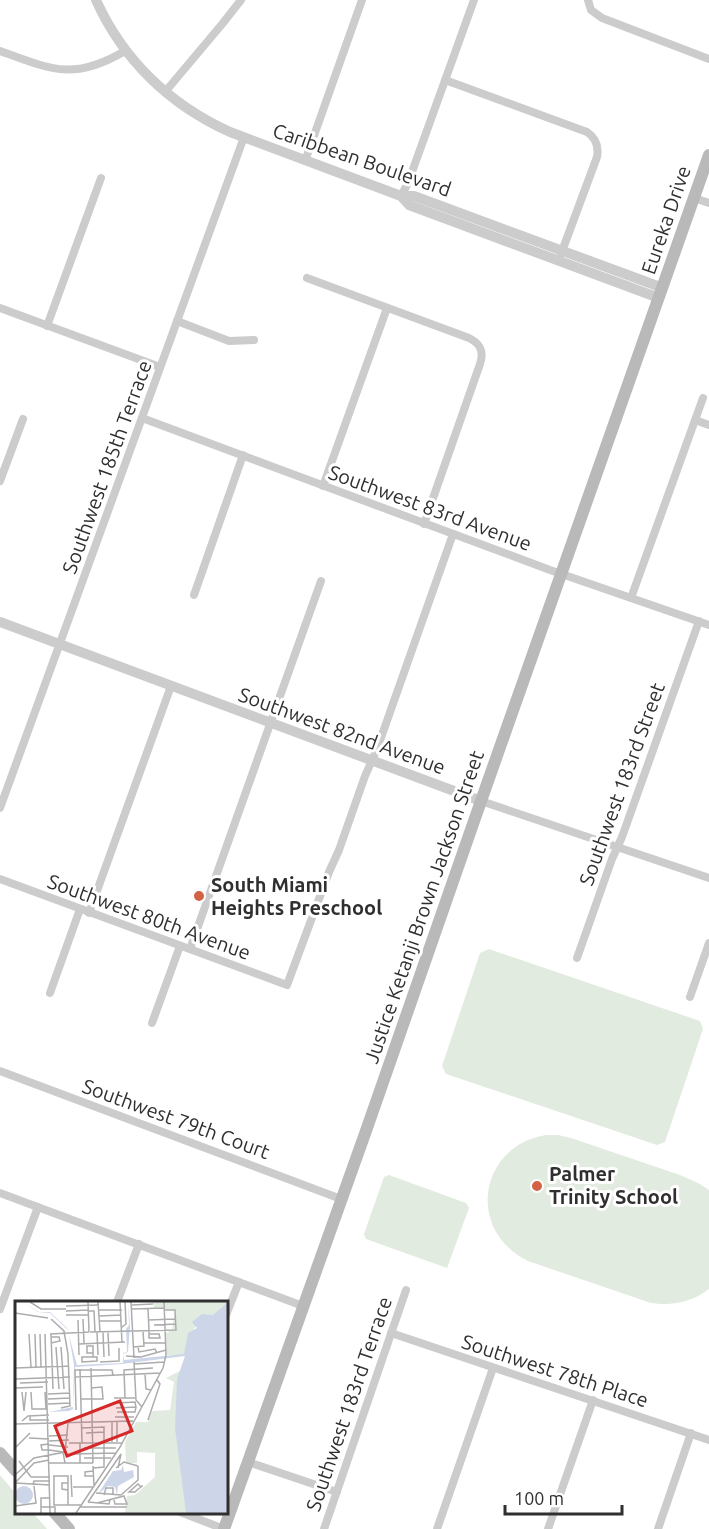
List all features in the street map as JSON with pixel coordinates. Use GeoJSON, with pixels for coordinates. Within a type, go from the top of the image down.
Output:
{"type":"FeatureCollection","features":[{"type":"Feature","properties":{"kind":"main road","name":"Eureka Drive"},"geometry":{"type":"LineString","coordinates":[[661,293],[709,155]]}},
{"type":"Feature","properties":{"kind":"main road","name":"Justice Ketanji Brown Jackson Street"},"geometry":{"type":"LineString","coordinates":[[224,1529],[661,293]]}},
{"type":"Feature","properties":{"kind":"main road"},"geometry":{"type":"LineString","coordinates":[[0,1453],[15,1470]]}},
{"type":"Feature","properties":{"kind":"main road"},"geometry":{"type":"LineString","coordinates":[[56,1514],[69,1529]]}},
{"type":"Feature","properties":{"kind":"street","name":"Caribbean Boulevard"},"geometry":{"type":"LineString","coordinates":[[96,0],[109,26],[138,67],[165,92],[192,112],[220,128],[400,196],[409,205],[661,293]]}},
{"type":"Feature","properties":{"kind":"street"},"geometry":{"type":"LineString","coordinates":[[165,92],[241,0]]}},
{"type":"Feature","properties":{"kind":"street"},"geometry":{"type":"LineString","coordinates":[[304,160],[362,0]]}},
{"type":"Feature","properties":{"kind":"street"},"geometry":{"type":"LineString","coordinates":[[400,196],[408,183],[474,0]]}},
{"type":"Feature","properties":{"kind":"street"},"geometry":{"type":"LineString","coordinates":[[588,0],[591,10],[597,16],[709,59]]}},
{"type":"Feature","properties":{"kind":"street"},"geometry":{"type":"LineString","coordinates":[[0,51],[45,67],[66,70],[96,65],[126,51]]}},
{"type":"Feature","properties":{"kind":"street"},"geometry":{"type":"LineString","coordinates":[[445,80],[587,132],[596,141],[597,157],[560,256]]}},
{"type":"Feature","properties":{"kind":"street","name":"Southwest 185th Terrace"},"geometry":{"type":"LineString","coordinates":[[0,808],[244,137]]}},
{"type":"Feature","properties":{"kind":"street"},"geometry":{"type":"LineString","coordinates":[[47,326],[101,178]]}},
{"type":"Feature","properties":{"kind":"street"},"geometry":{"type":"LineString","coordinates":[[694,198],[709,203]]}},
{"type":"Feature","properties":{"kind":"street"},"geometry":{"type":"LineString","coordinates":[[307,278],[469,338],[481,349],[480,364],[423,524]]}},
{"type":"Feature","properties":{"kind":"street"},"geometry":{"type":"LineString","coordinates":[[0,308],[160,368]]}},
{"type":"Feature","properties":{"kind":"street"},"geometry":{"type":"LineString","coordinates":[[323,486],[387,308]]}},
{"type":"Feature","properties":{"kind":"street"},"geometry":{"type":"LineString","coordinates":[[177,321],[229,341],[254,340]]}},
{"type":"Feature","properties":{"kind":"street"},"geometry":{"type":"LineString","coordinates":[[632,598],[703,398]]}},
{"type":"Feature","properties":{"kind":"street"},"geometry":{"type":"LineString","coordinates":[[0,480],[23,418]]}},
{"type":"Feature","properties":{"kind":"street","name":"Southwest 83rd Avenue"},"geometry":{"type":"LineString","coordinates":[[142,418],[423,524],[709,625]]}},
{"type":"Feature","properties":{"kind":"street"},"geometry":{"type":"LineString","coordinates":[[695,420],[709,425]]}},
{"type":"Feature","properties":{"kind":"street"},"geometry":{"type":"LineString","coordinates":[[194,595],[243,456]]}},
{"type":"Feature","properties":{"kind":"street"},"geometry":{"type":"LineString","coordinates":[[372,761],[453,534]]}},
{"type":"Feature","properties":{"kind":"street"},"geometry":{"type":"LineString","coordinates":[[190,949],[321,581]]}},
{"type":"Feature","properties":{"kind":"street","name":"Southwest 183rd Street"},"geometry":{"type":"LineString","coordinates":[[577,958],[699,621]]}},
{"type":"Feature","properties":{"kind":"street","name":"Southwest 82nd Avenue"},"geometry":{"type":"LineString","coordinates":[[0,622],[481,801],[709,878]]}},
{"type":"Feature","properties":{"kind":"street"},"geometry":{"type":"LineString","coordinates":[[89,913],[171,686]]}},
{"type":"Feature","properties":{"kind":"street","name":"Southwest 80th Avenue"},"geometry":{"type":"LineString","coordinates":[[0,879],[287,985],[372,761]]}},
{"type":"Feature","properties":{"kind":"street"},"geometry":{"type":"LineString","coordinates":[[50,993],[80,909]]}},
{"type":"Feature","properties":{"kind":"street"},"geometry":{"type":"LineString","coordinates":[[690,997],[709,943]]}},
{"type":"Feature","properties":{"kind":"street"},"geometry":{"type":"LineString","coordinates":[[152,1023],[180,946]]}},
{"type":"Feature","properties":{"kind":"street","name":"Southwest 79th Court"},"geometry":{"type":"LineString","coordinates":[[0,1071],[341,1198]]}},
{"type":"Feature","properties":{"kind":"street"},"geometry":{"type":"LineString","coordinates":[[0,1193],[303,1306]]}},
{"type":"Feature","properties":{"kind":"street"},"geometry":{"type":"LineString","coordinates":[[0,1310],[38,1207]]}},
{"type":"Feature","properties":{"kind":"street"},"geometry":{"type":"LineString","coordinates":[[117,1301],[139,1244]]}},
{"type":"Feature","properties":{"kind":"street"},"geometry":{"type":"LineString","coordinates":[[228,1310],[239,1282]]}},
{"type":"Feature","properties":{"kind":"street","name":"Southwest 183rd Terrace"},"geometry":{"type":"LineString","coordinates":[[324,1529],[406,1290]]}},
{"type":"Feature","properties":{"kind":"street","name":"Southwest 78th Place"},"geometry":{"type":"LineString","coordinates":[[391,1333],[709,1440]]}},
{"type":"Feature","properties":{"kind":"street"},"geometry":{"type":"LineString","coordinates":[[437,1529],[493,1368]]}},
{"type":"Feature","properties":{"kind":"street"},"geometry":{"type":"LineString","coordinates":[[548,1529],[592,1400]]}},
{"type":"Feature","properties":{"kind":"street"},"geometry":{"type":"LineString","coordinates":[[658,1529],[691,1433]]}},
{"type":"Feature","properties":{"kind":"street"},"geometry":{"type":"LineString","coordinates":[[248,1462],[337,1492]]}},
{"type":"Feature","properties":{"kind":"street"},"geometry":{"type":"LineString","coordinates":[[185,1514],[224,1529]]}},
{"type":"Feature","properties":{"kind":"shaded area"},"geometry":{"type":"Polygon","coordinates":[[[489,949],[700,1021],[703,1029],[665,1142],[657,1145],[446,1074],[442,1066],[480,953],[489,949]]]}},
{"type":"Feature","properties":{"kind":"shaded area"},"geometry":{"type":"Polygon","coordinates":[[[546,1135],[571,1138],[680,1175],[709,1190],[709,1289],[682,1302],[651,1303],[528,1261],[508,1247],[495,1230],[489,1211],[488,1191],[494,1172],[506,1155],[523,1142],[546,1135]]]}},
{"type":"Feature","properties":{"kind":"shaded area"},"geometry":{"type":"Polygon","coordinates":[[[389,1175],[466,1203],[469,1208],[447,1268],[366,1239],[364,1234],[384,1177],[389,1175]]]}},
{"type":"Feature","properties":{"kind":"shaded area"},"geometry":{"type":"Polygon","coordinates":[[[0,1475],[15,1493],[15,1514],[34,1514],[47,1529],[0,1529],[0,1475]]]}},
{"type":"Feature","properties":{"kind":"place","name":"South Miami Heights Preschool"},"geometry":{"type":"Point","coordinates":[199,896]}},
{"type":"Feature","properties":{"kind":"place","name":"Palmer Trinity School"},"geometry":{"type":"Point","coordinates":[537,1186]}}]}
